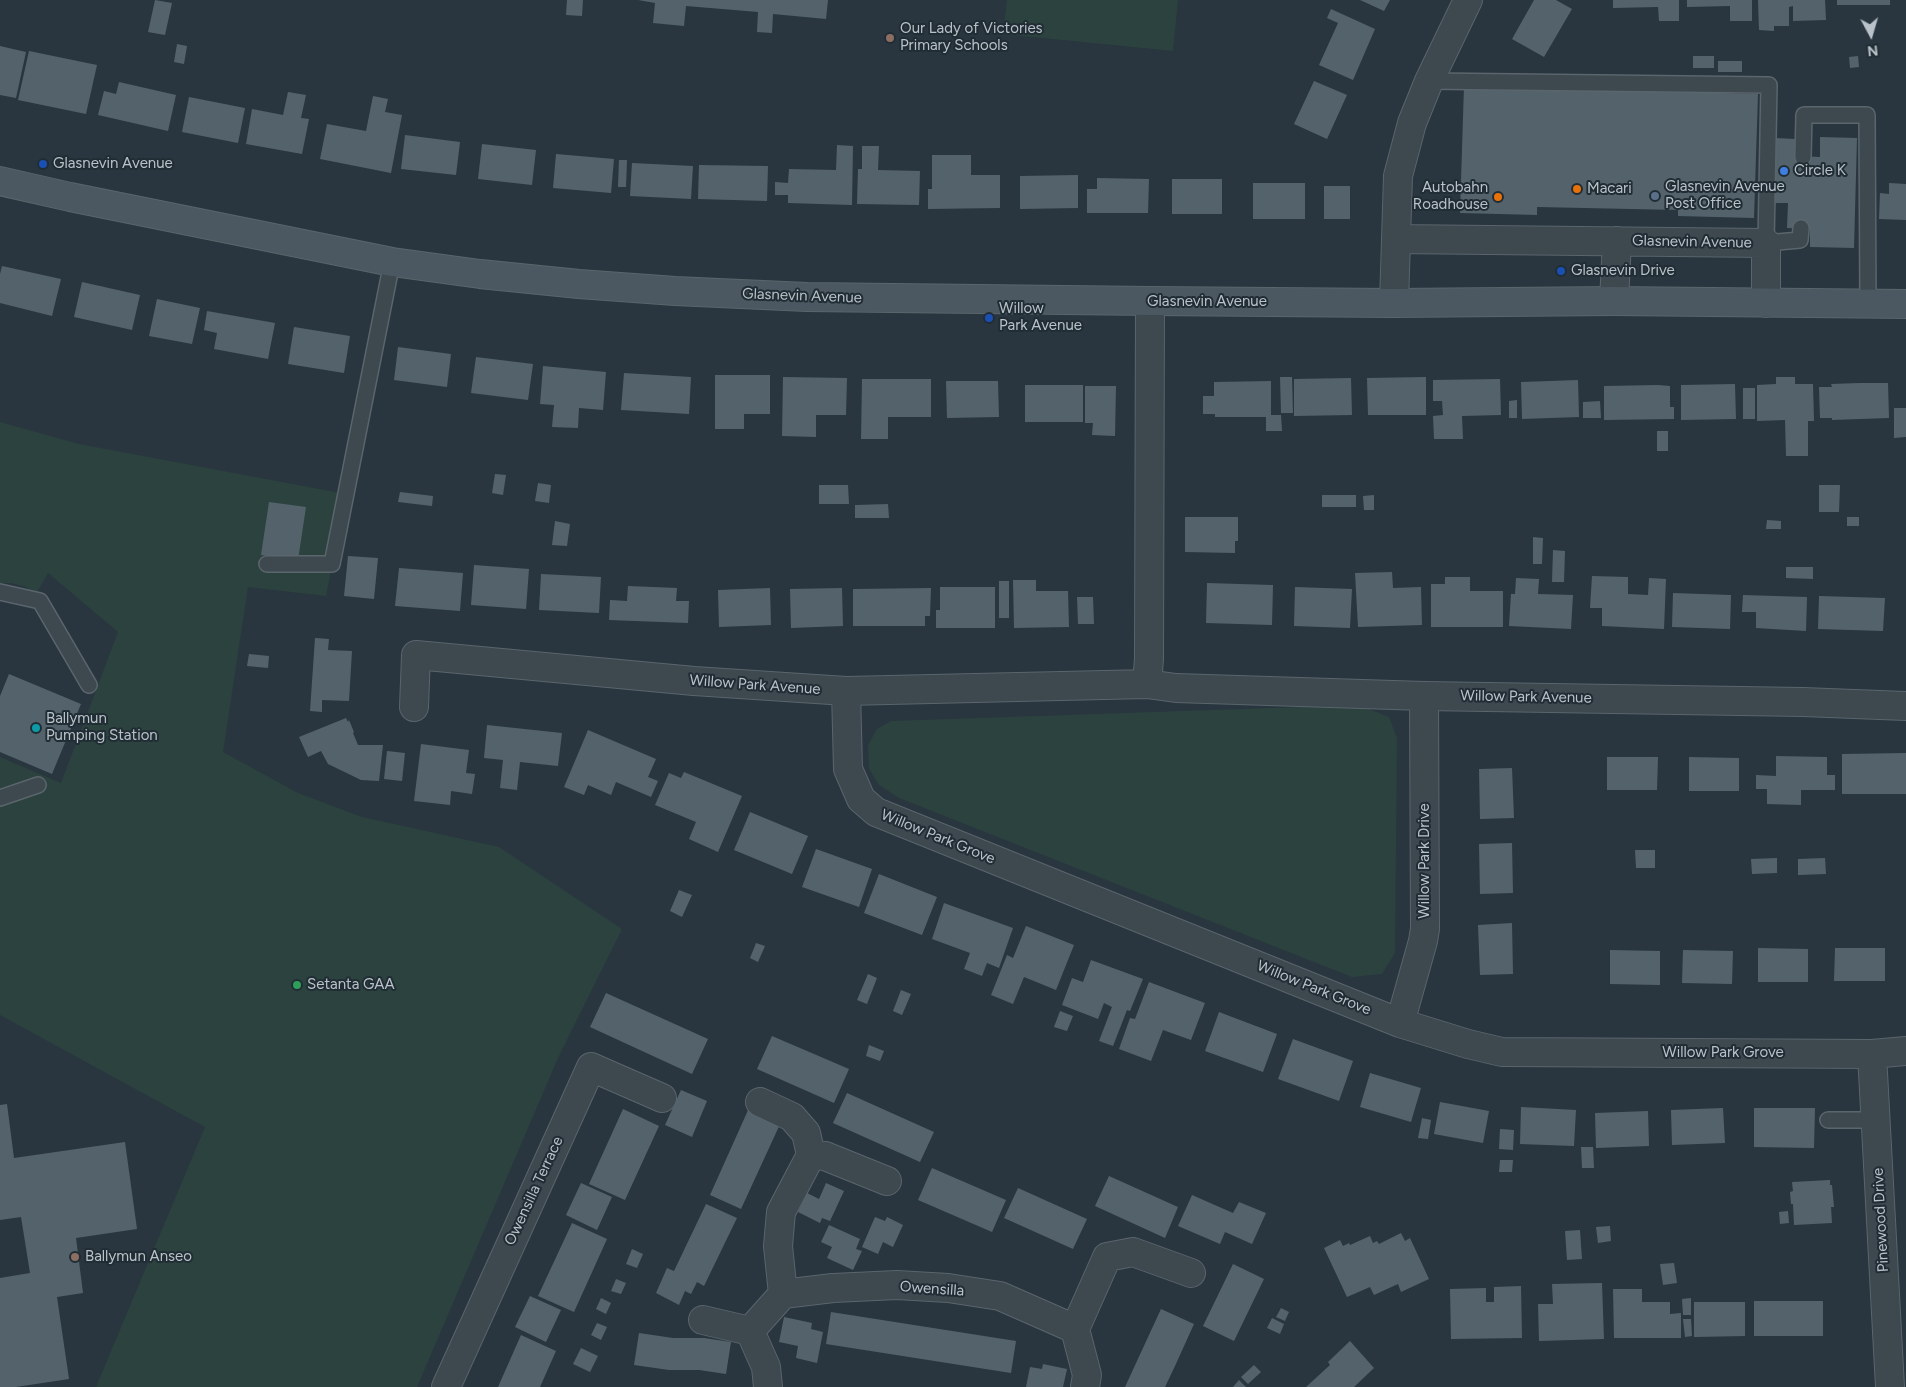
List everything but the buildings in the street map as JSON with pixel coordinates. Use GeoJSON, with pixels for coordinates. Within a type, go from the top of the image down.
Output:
{"type":"FeatureCollection","features":[{"type":"Feature","properties":{"kind":"main road","name":"Glasnevin Avenue"},"geometry":{"type":"LineString","coordinates":[[0,181],[70,197],[392,262],[559,282],[675,291],[807,297],[1150,301],[1394,303],[1614,301],[1906,304]]}},
{"type":"Feature","properties":{"kind":"street"},"geometry":{"type":"LineString","coordinates":[[1394,303],[1398,176],[1412,123],[1429,81],[1468,0]]}},
{"type":"Feature","properties":{"kind":"street","name":"Glasnevin Avenue"},"geometry":{"type":"LineString","coordinates":[[1396,239],[1766,243],[1766,303]]}},
{"type":"Feature","properties":{"kind":"street","name":"Glasnevin Avenue"},"geometry":{"type":"LineString","coordinates":[[1614,301],[1617,241]]}},
{"type":"Feature","properties":{"kind":"street"},"geometry":{"type":"LineString","coordinates":[[1147,684],[1149,659],[1150,301]]}},
{"type":"Feature","properties":{"kind":"street","name":"Willow Park Avenue"},"geometry":{"type":"LineString","coordinates":[[414,707],[416,655],[694,681],[846,691],[1147,684],[1176,688],[1424,696],[1803,702],[1906,706]]}},
{"type":"Feature","properties":{"kind":"street","name":"Willow Park Grove"},"geometry":{"type":"LineString","coordinates":[[846,691],[848,770],[861,799],[876,812],[1400,1022],[1468,1044],[1502,1052],[1872,1054],[1906,1051]]}},
{"type":"Feature","properties":{"kind":"street","name":"Willow Park Drive"},"geometry":{"type":"LineString","coordinates":[[1400,1022],[1425,930],[1424,696]]}},
{"type":"Feature","properties":{"kind":"street","name":"Pinewood Drive"},"geometry":{"type":"LineString","coordinates":[[1872,1054],[1890,1387]]}},
{"type":"Feature","properties":{"kind":"street","name":"Owensilla Terrace"},"geometry":{"type":"LineString","coordinates":[[446,1387],[591,1067],[662,1098]]}},
{"type":"Feature","properties":{"kind":"street"},"geometry":{"type":"LineString","coordinates":[[750,1331],[783,1294],[778,1246],[781,1212],[811,1155],[806,1133],[792,1116],[760,1102]]}},
{"type":"Feature","properties":{"kind":"street"},"geometry":{"type":"LineString","coordinates":[[811,1155],[825,1156],[887,1181]]}},
{"type":"Feature","properties":{"kind":"street"},"geometry":{"type":"LineString","coordinates":[[1085,1387],[1087,1375],[1075,1329],[1107,1258],[1133,1252],[1191,1273]]}},
{"type":"Feature","properties":{"kind":"street","name":"Owensilla"},"geometry":{"type":"LineString","coordinates":[[783,1294],[833,1288],[897,1285],[948,1288],[1000,1296],[1075,1329]]}},
{"type":"Feature","properties":{"kind":"street"},"geometry":{"type":"LineString","coordinates":[[703,1320],[750,1331]]}},
{"type":"Feature","properties":{"kind":"street"},"geometry":{"type":"LineString","coordinates":[[750,1331],[766,1367],[768,1387]]}},
{"type":"Feature","properties":{"kind":"lane"},"geometry":{"type":"LineString","coordinates":[[1429,81],[1769,85],[1766,243],[1800,240],[1801,228]]}},
{"type":"Feature","properties":{"kind":"lane"},"geometry":{"type":"LineString","coordinates":[[1803,156],[1804,115],[1867,115],[1868,303]]}},
{"type":"Feature","properties":{"kind":"lane"},"geometry":{"type":"LineString","coordinates":[[267,564],[332,564],[392,262]]}},
{"type":"Feature","properties":{"kind":"lane"},"geometry":{"type":"LineString","coordinates":[[0,592],[40,601],[89,685]]}},
{"type":"Feature","properties":{"kind":"lane"},"geometry":{"type":"LineString","coordinates":[[0,798],[38,785]]}},
{"type":"Feature","properties":{"kind":"lane"},"geometry":{"type":"LineString","coordinates":[[1828,1120],[1876,1120]]}},
{"type":"Feature","properties":{"kind":"green space"},"geometry":{"type":"Polygon","coordinates":[[[1007,0],[1178,0],[1173,51],[1003,34],[1007,0]]]}},
{"type":"Feature","properties":{"kind":"green space"},"geometry":{"type":"Polygon","coordinates":[[[0,422],[79,444],[346,494],[326,596],[248,587],[223,752],[298,793],[362,817],[499,847],[622,929],[558,1058],[417,1387],[96,1387],[205,1127],[0,1015],[0,757],[61,783],[118,632],[48,573],[36,594],[26,587],[11,583],[0,583],[0,422]]]}},
{"type":"Feature","properties":{"kind":"green space"},"geometry":{"type":"Polygon","coordinates":[[[1359,705],[1389,717],[1397,738],[1395,953],[1382,974],[1352,977],[899,798],[879,785],[869,769],[868,745],[877,729],[891,721],[1359,705]]]}},
{"type":"Feature","properties":{"kind":"place","name":"Our Lady of Victories Primary Schools"},"geometry":{"type":"Point","coordinates":[890,38]}},
{"type":"Feature","properties":{"kind":"place","name":"Glasnevin Avenue"},"geometry":{"type":"Point","coordinates":[43,164]}},
{"type":"Feature","properties":{"kind":"place","name":"Circle K"},"geometry":{"type":"Point","coordinates":[1784,171]}},
{"type":"Feature","properties":{"kind":"place","name":"Macari"},"geometry":{"type":"Point","coordinates":[1577,189]}},
{"type":"Feature","properties":{"kind":"place","name":"Glasnevin Avenue Post Office"},"geometry":{"type":"Point","coordinates":[1655,196]}},
{"type":"Feature","properties":{"kind":"place","name":"Autobahn Roadhouse"},"geometry":{"type":"Point","coordinates":[1498,197]}},
{"type":"Feature","properties":{"kind":"place","name":"Glasnevin Drive"},"geometry":{"type":"Point","coordinates":[1561,271]}},
{"type":"Feature","properties":{"kind":"place","name":"Willow Park Avenue"},"geometry":{"type":"Point","coordinates":[989,318]}},
{"type":"Feature","properties":{"kind":"place","name":"Ballymun Pumping Station"},"geometry":{"type":"Point","coordinates":[36,728]}},
{"type":"Feature","properties":{"kind":"place","name":"Setanta GAA"},"geometry":{"type":"Point","coordinates":[297,985]}},
{"type":"Feature","properties":{"kind":"place","name":"Ballymun Anseo"},"geometry":{"type":"Point","coordinates":[75,1257]}}]}
